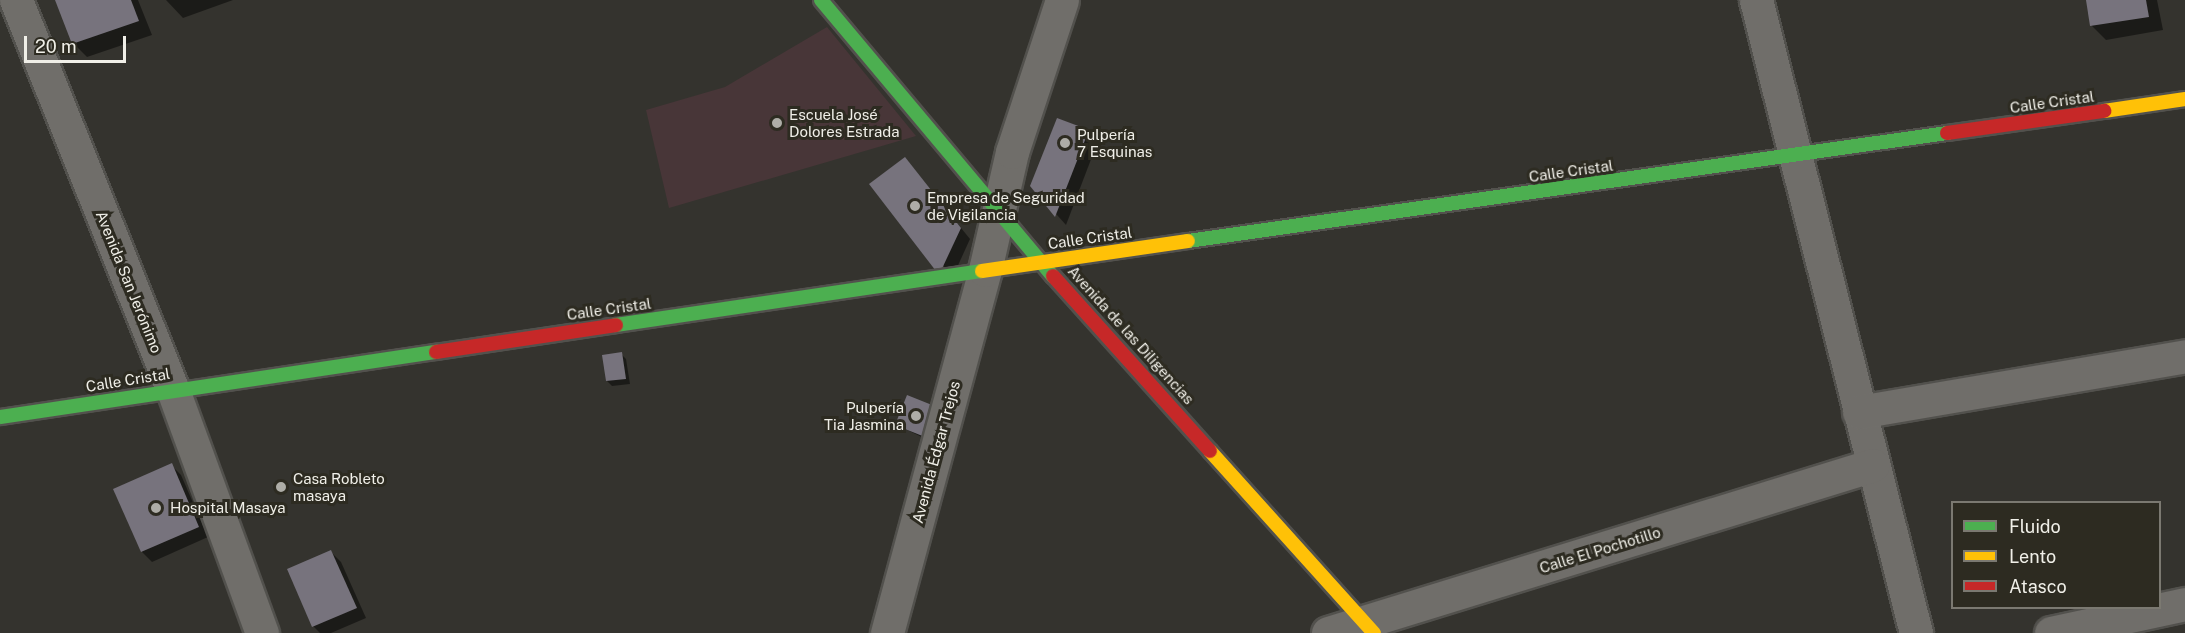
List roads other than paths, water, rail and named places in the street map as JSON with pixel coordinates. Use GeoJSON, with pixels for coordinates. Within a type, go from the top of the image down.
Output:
{"type":"FeatureCollection","features":[{"type":"Feature","properties":{"kind":"street","name":"Avenida San Jerónimo"},"geometry":{"type":"LineString","coordinates":[[16,0],[173,390],[262,633]]}},
{"type":"Feature","properties":{"kind":"street","name":"Avenida de las Diligencias"},"geometry":{"type":"LineString","coordinates":[[821,0],[999,216],[1370,628]]}},
{"type":"Feature","properties":{"kind":"street"},"geometry":{"type":"LineString","coordinates":[[1756,0],[1793,156],[1916,633]]}},
{"type":"Feature","properties":{"kind":"street"},"geometry":{"type":"LineString","coordinates":[[999,216],[1012,152],[1056,7]]}},
{"type":"Feature","properties":{"kind":"street","name":"Calle Cristal"},"geometry":{"type":"LineString","coordinates":[[0,417],[985,270],[2185,99]]}},
{"type":"Feature","properties":{"kind":"street","name":"Avenida Édgar Trejos"},"geometry":{"type":"LineString","coordinates":[[887,633],[999,216]]}},
{"type":"Feature","properties":{"kind":"street"},"geometry":{"type":"LineString","coordinates":[[1859,412],[2185,356]]}},
{"type":"Feature","properties":{"kind":"street","name":"Calle El Pochotillo"},"geometry":{"type":"LineString","coordinates":[[1328,633],[1370,628],[1873,465]]}},
{"type":"Feature","properties":{"kind":"street"},"geometry":{"type":"LineString","coordinates":[[2051,633],[2185,604]]}},
{"type":"Feature","properties":{"kind":"place","name":"Escuela José Dolores Estrada"},"geometry":{"type":"Point","coordinates":[777,123]}},
{"type":"Feature","properties":{"kind":"place","name":"Pulpería 7 Esquinas"},"geometry":{"type":"Point","coordinates":[1065,143]}},
{"type":"Feature","properties":{"kind":"place","name":"Empresa de Seguridad de Vigilancia"},"geometry":{"type":"Point","coordinates":[915,206]}},
{"type":"Feature","properties":{"kind":"place","name":"Pulpería Tia Jasmina"},"geometry":{"type":"Point","coordinates":[916,416]}},
{"type":"Feature","properties":{"kind":"place","name":"Casa Robleto masaya"},"geometry":{"type":"Point","coordinates":[281,487]}},
{"type":"Feature","properties":{"kind":"place","name":"Hospital Masaya"},"geometry":{"type":"Point","coordinates":[156,508]}}]}
